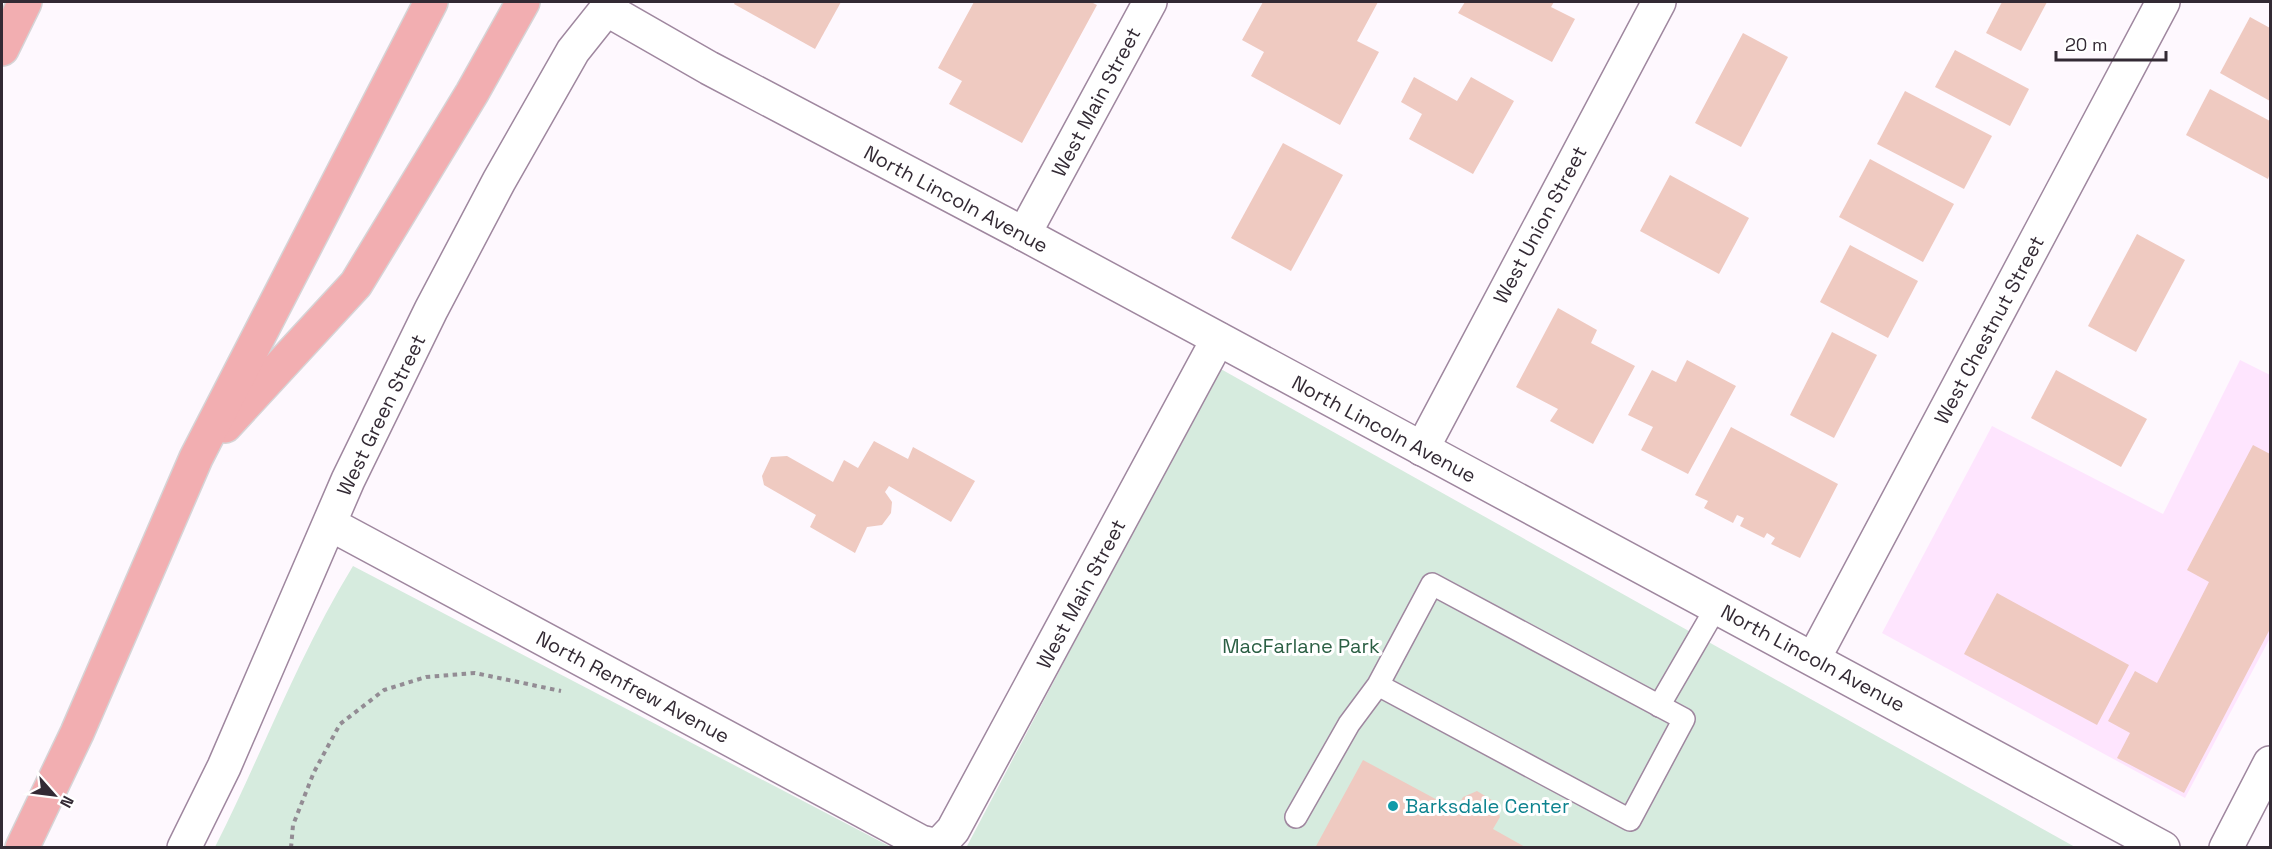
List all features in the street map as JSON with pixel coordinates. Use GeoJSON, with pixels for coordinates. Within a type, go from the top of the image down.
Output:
{"type":"FeatureCollection","features":[{"type":"Feature","properties":{"kind":"highway"},"geometry":{"type":"LineString","coordinates":[[2,49],[25,2]]}},
{"type":"Feature","properties":{"kind":"highway"},"geometry":{"type":"LineString","coordinates":[[21,848],[78,733],[196,458],[431,2]]}},
{"type":"Feature","properties":{"kind":"highway"},"geometry":{"type":"LineString","coordinates":[[196,458],[356,284],[472,93],[523,2]]}},
{"type":"Feature","properties":{"kind":"street","name":"West Main Street"},"geometry":{"type":"LineString","coordinates":[[1024,234],[1150,2]]}},
{"type":"Feature","properties":{"kind":"street","name":"West Union Street"},"geometry":{"type":"LineString","coordinates":[[1422,449],[1659,2]]}},
{"type":"Feature","properties":{"kind":"street","name":"West Chestnut Street"},"geometry":{"type":"LineString","coordinates":[[1814,658],[2163,2]]}},
{"type":"Feature","properties":{"kind":"street","name":"North Lincoln Avenue"},"geometry":{"type":"LineString","coordinates":[[609,5],[709,68],[1024,234],[2163,848]]}},
{"type":"Feature","properties":{"kind":"street","name":"West Green Street"},"geometry":{"type":"LineString","coordinates":[[184,848],[224,767],[371,430],[499,181],[573,51],[609,5]]}},
{"type":"Feature","properties":{"kind":"street","name":"West Main Street"},"geometry":{"type":"LineString","coordinates":[[938,846],[953,830],[1218,339]]}},
{"type":"Feature","properties":{"kind":"street","name":"North Renfrew Avenue"},"geometry":{"type":"LineString","coordinates":[[330,524],[921,842],[938,846]]}},
{"type":"Feature","properties":{"kind":"street"},"geometry":{"type":"LineString","coordinates":[[2226,848],[2271,763]]}},
{"type":"Feature","properties":{"kind":"lane"},"geometry":{"type":"LineString","coordinates":[[1296,817],[1349,724],[1378,685],[1432,584],[1684,719],[1630,820],[1378,685]]}},
{"type":"Feature","properties":{"kind":"lane"},"geometry":{"type":"LineString","coordinates":[[1659,706],[1717,606]]}},
{"type":"Feature","properties":{"kind":"path"},"geometry":{"type":"LineString","coordinates":[[291,848],[292,825],[314,772],[340,724],[384,690],[426,677],[475,673],[527,683],[570,695]]}},
{"type":"Feature","properties":{"kind":"shaded area"},"geometry":{"type":"Polygon","coordinates":[[[2240,360],[2270,375],[2270,638],[2185,798],[1882,633],[1992,426],[2163,514],[2240,360]]]}},
{"type":"Feature","properties":{"kind":"green space","name":"MacFarlane Park"},"geometry":{"type":"Polygon","coordinates":[[[1219,368],[2075,847],[966,848],[1219,368]]]}},
{"type":"Feature","properties":{"kind":"green space"},"geometry":{"type":"Polygon","coordinates":[[[353,566],[891,847],[215,847],[315,635],[353,566]]]}},
{"type":"Feature","properties":{"kind":"building"},"geometry":{"type":"Polygon","coordinates":[[[735,2],[841,2],[815,49],[734,4],[735,2]]]}},
{"type":"Feature","properties":{"kind":"building"},"geometry":{"type":"Polygon","coordinates":[[[974,2],[1091,2],[1097,5],[1022,143],[949,104],[962,81],[938,68],[974,2]]]}},
{"type":"Feature","properties":{"kind":"building"},"geometry":{"type":"Polygon","coordinates":[[[1263,2],[1378,2],[1357,41],[1379,52],[1340,125],[1251,76],[1264,52],[1242,40],[1263,2]]]}},
{"type":"Feature","properties":{"kind":"building"},"geometry":{"type":"Polygon","coordinates":[[[1465,2],[1554,2],[1551,7],[1575,19],[1552,62],[1458,13],[1465,2]]]}},
{"type":"Feature","properties":{"kind":"building"},"geometry":{"type":"Polygon","coordinates":[[[2002,2],[2047,2],[2021,51],[1986,33],[2002,2]]]}},
{"type":"Feature","properties":{"kind":"building"},"geometry":{"type":"Polygon","coordinates":[[[2250,17],[2270,28],[2270,101],[2220,73],[2250,17]]]}},
{"type":"Feature","properties":{"kind":"building"},"geometry":{"type":"Polygon","coordinates":[[[1743,33],[1788,57],[1741,147],[1695,123],[1743,33]]]}},
{"type":"Feature","properties":{"kind":"building"},"geometry":{"type":"Polygon","coordinates":[[[1955,50],[2029,89],[2010,126],[1935,87],[1955,50]]]}},
{"type":"Feature","properties":{"kind":"building"},"geometry":{"type":"Polygon","coordinates":[[[1414,77],[1457,101],[1471,77],[1514,101],[1473,174],[1409,139],[1422,114],[1401,102],[1414,77]]]}},
{"type":"Feature","properties":{"kind":"building"},"geometry":{"type":"Polygon","coordinates":[[[2210,89],[2270,121],[2268,179],[2186,135],[2210,89]]]}},
{"type":"Feature","properties":{"kind":"building"},"geometry":{"type":"Polygon","coordinates":[[[1905,91],[1992,136],[1964,189],[1877,144],[1905,91]]]}},
{"type":"Feature","properties":{"kind":"building"},"geometry":{"type":"Polygon","coordinates":[[[1283,143],[1343,175],[1291,271],[1231,238],[1283,143]]]}},
{"type":"Feature","properties":{"kind":"building"},"geometry":{"type":"Polygon","coordinates":[[[1870,159],[1954,204],[1923,262],[1839,217],[1870,159]]]}},
{"type":"Feature","properties":{"kind":"building"},"geometry":{"type":"Polygon","coordinates":[[[1670,175],[1749,218],[1719,274],[1640,231],[1670,175]]]}},
{"type":"Feature","properties":{"kind":"building"},"geometry":{"type":"Polygon","coordinates":[[[2137,234],[2185,260],[2136,352],[2088,326],[2137,234]]]}},
{"type":"Feature","properties":{"kind":"building"},"geometry":{"type":"Polygon","coordinates":[[[1850,245],[1918,281],[1888,338],[1820,302],[1850,245]]]}},
{"type":"Feature","properties":{"kind":"building"},"geometry":{"type":"Polygon","coordinates":[[[1558,308],[1597,330],[1591,343],[1635,366],[1593,444],[1550,421],[1558,409],[1516,387],[1558,308]]]}},
{"type":"Feature","properties":{"kind":"building"},"geometry":{"type":"Polygon","coordinates":[[[1832,332],[1877,355],[1834,438],[1790,415],[1832,332]]]}},
{"type":"Feature","properties":{"kind":"building"},"geometry":{"type":"Polygon","coordinates":[[[1687,360],[1736,386],[1688,474],[1641,450],[1653,427],[1628,415],[1652,370],[1676,382],[1687,360]]]}},
{"type":"Feature","properties":{"kind":"building"},"geometry":{"type":"Polygon","coordinates":[[[2056,370],[2147,419],[2121,467],[2031,418],[2056,370]]]}},
{"type":"Feature","properties":{"kind":"building"},"geometry":{"type":"Polygon","coordinates":[[[1731,427],[1838,484],[1800,558],[1771,544],[1775,538],[1767,533],[1764,538],[1740,526],[1744,518],[1737,515],[1733,523],[1704,508],[1708,501],[1695,495],[1731,427]]]}},
{"type":"Feature","properties":{"kind":"building"},"geometry":{"type":"Polygon","coordinates":[[[874,441],[908,459],[913,447],[975,481],[951,522],[889,486],[885,492],[892,502],[891,513],[882,525],[867,527],[855,553],[810,527],[816,515],[764,485],[762,476],[771,457],[787,456],[833,482],[844,460],[858,468],[874,441]]]}},
{"type":"Feature","properties":{"kind":"building"},"geometry":{"type":"Polygon","coordinates":[[[2253,445],[2270,454],[2270,629],[2184,793],[2117,758],[2130,733],[2108,721],[2135,671],[2157,683],[2209,582],[2187,570],[2253,445]]]}},
{"type":"Feature","properties":{"kind":"building"},"geometry":{"type":"Polygon","coordinates":[[[1997,593],[2129,665],[2097,725],[1964,654],[1997,593]]]}},
{"type":"Feature","properties":{"kind":"building","name":"Barksdale Center"},"geometry":{"type":"Polygon","coordinates":[[[1363,760],[1456,810],[1463,797],[1477,791],[1495,802],[1500,817],[1493,829],[1527,848],[1315,848],[1363,760]]]}},
{"type":"Feature","properties":{"kind":"place","name":"Barksdale Center"},"geometry":{"type":"Point","coordinates":[1393,806]}}]}
